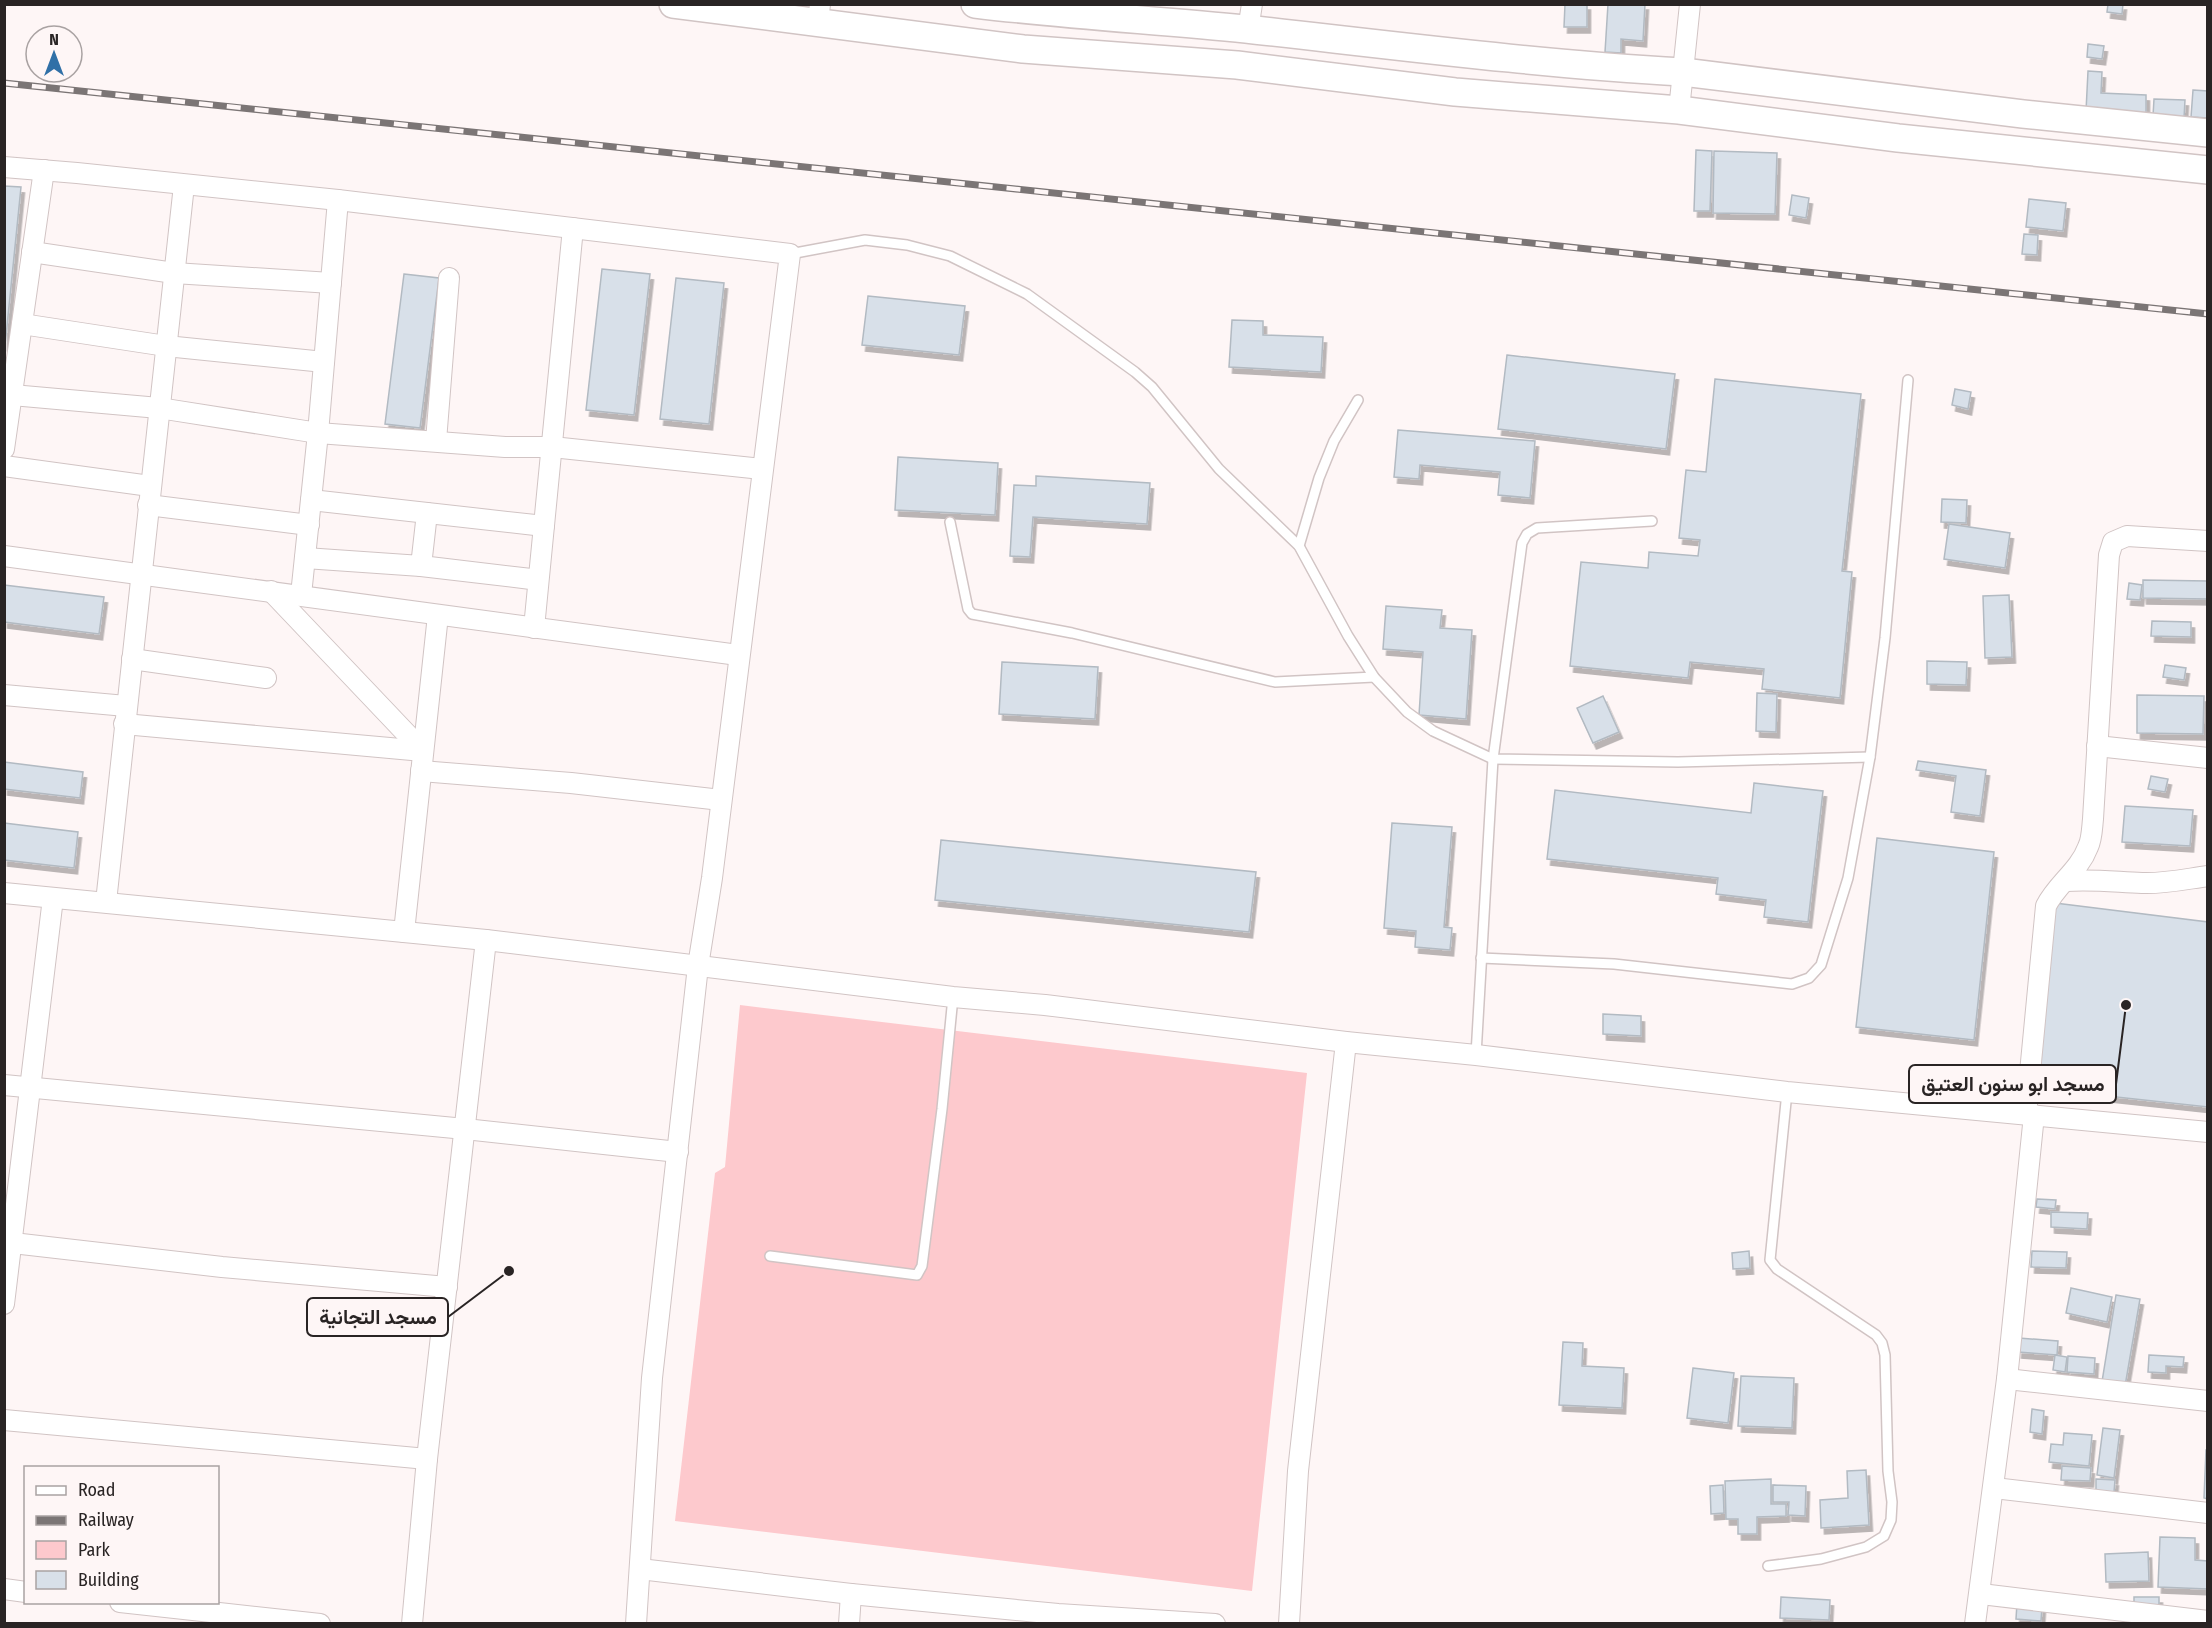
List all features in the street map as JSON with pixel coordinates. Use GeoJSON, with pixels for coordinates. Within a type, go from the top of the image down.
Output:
{"type":"FeatureCollection","features":[{"type":"Feature","properties":{"kind":"main road"},"geometry":{"type":"LineString","coordinates":[[673,4],[819,14],[1023,49],[1237,65],[1455,92],[1679,110],[1898,138],[2208,170]]}},
{"type":"Feature","properties":{"kind":"main road"},"geometry":{"type":"LineString","coordinates":[[975,4],[1031,11],[1250,17],[1405,48],[1683,72],[2011,112],[2208,133]]}},
{"type":"Feature","properties":{"kind":"street"},"geometry":{"type":"LineString","coordinates":[[1679,110],[1690,4]]}},
{"type":"Feature","properties":{"kind":"street"},"geometry":{"type":"LineString","coordinates":[[4,167],[338,200],[790,254],[712,878],[698,966],[652,1378],[636,1623]]}},
{"type":"Feature","properties":{"kind":"street"},"geometry":{"type":"LineString","coordinates":[[4,449],[12,395],[10,365],[22,324],[44,171]]}},
{"type":"Feature","properties":{"kind":"street"},"geometry":{"type":"LineString","coordinates":[[106,902],[184,185]]}},
{"type":"Feature","properties":{"kind":"street"},"geometry":{"type":"LineString","coordinates":[[301,595],[318,433],[338,200]]}},
{"type":"Feature","properties":{"kind":"street"},"geometry":{"type":"LineString","coordinates":[[534,628],[573,228]]}},
{"type":"Feature","properties":{"kind":"street"},"geometry":{"type":"LineString","coordinates":[[33,252],[174,273],[331,283]]}},
{"type":"Feature","properties":{"kind":"street"},"geometry":{"type":"LineString","coordinates":[[436,441],[450,278]]}},
{"type":"Feature","properties":{"kind":"street"},"geometry":{"type":"LineString","coordinates":[[22,324],[166,345],[324,362]]}},
{"type":"Feature","properties":{"kind":"street"},"geometry":{"type":"LineString","coordinates":[[12,395],[159,408],[318,433],[505,447],[552,447],[762,469]]}},
{"type":"Feature","properties":{"kind":"street"},"geometry":{"type":"LineString","coordinates":[[4,466],[149,496],[309,525]]}},
{"type":"Feature","properties":{"kind":"street"},"geometry":{"type":"LineString","coordinates":[[311,500],[544,526]]}},
{"type":"Feature","properties":{"kind":"street"},"geometry":{"type":"LineString","coordinates":[[422,566],[428,513]]}},
{"type":"Feature","properties":{"kind":"street"},"geometry":{"type":"LineString","coordinates":[[1975,1623],[1981,1594],[2007,1379],[2046,906],[2054,891],[2081,862],[2090,845],[2109,555],[2113,542],[2127,536],[2208,541]]}},
{"type":"Feature","properties":{"kind":"street"},"geometry":{"type":"LineString","coordinates":[[4,556],[738,656]]}},
{"type":"Feature","properties":{"kind":"street"},"geometry":{"type":"LineString","coordinates":[[305,558],[422,566],[531,579]]}},
{"type":"Feature","properties":{"kind":"street"},"geometry":{"type":"LineString","coordinates":[[271,591],[422,761]]}},
{"type":"Feature","properties":{"kind":"street"},"geometry":{"type":"LineString","coordinates":[[404,932],[438,615]]}},
{"type":"Feature","properties":{"kind":"street"},"geometry":{"type":"LineString","coordinates":[[132,658],[266,678]]}},
{"type":"Feature","properties":{"kind":"street"},"geometry":{"type":"LineString","coordinates":[[4,694],[422,761],[571,783],[721,800]]}},
{"type":"Feature","properties":{"kind":"street"},"geometry":{"type":"LineString","coordinates":[[2097,746],[2208,758]]}},
{"type":"Feature","properties":{"kind":"street"},"geometry":{"type":"LineString","coordinates":[[2066,880],[2093,879],[2143,883],[2208,876]]}},
{"type":"Feature","properties":{"kind":"street"},"geometry":{"type":"LineString","coordinates":[[4,892],[486,940],[953,997],[1045,1005],[1787,1092],[2208,1132]]}},
{"type":"Feature","properties":{"kind":"street"},"geometry":{"type":"LineString","coordinates":[[4,1304],[8,1242],[53,898]]}},
{"type":"Feature","properties":{"kind":"street"},"geometry":{"type":"LineString","coordinates":[[412,1623],[486,940]]}},
{"type":"Feature","properties":{"kind":"street"},"geometry":{"type":"LineString","coordinates":[[1289,1623],[1298,1471],[1346,1042]]}},
{"type":"Feature","properties":{"kind":"street"},"geometry":{"type":"LineString","coordinates":[[4,1085],[465,1129],[678,1152]]}},
{"type":"Feature","properties":{"kind":"street"},"geometry":{"type":"LineString","coordinates":[[8,1242],[222,1267],[447,1287]]}},
{"type":"Feature","properties":{"kind":"street"},"geometry":{"type":"LineString","coordinates":[[2007,1379],[2208,1401]]}},
{"type":"Feature","properties":{"kind":"street"},"geometry":{"type":"LineString","coordinates":[[4,1420],[428,1459]]}},
{"type":"Feature","properties":{"kind":"street"},"geometry":{"type":"LineString","coordinates":[[1994,1488],[2208,1513]]}},
{"type":"Feature","properties":{"kind":"street"},"geometry":{"type":"LineString","coordinates":[[640,1569],[851,1594],[1058,1614],[1215,1623]]}},
{"type":"Feature","properties":{"kind":"street"},"geometry":{"type":"LineString","coordinates":[[4,1589],[24,1592]]}},
{"type":"Feature","properties":{"kind":"street"},"geometry":{"type":"LineString","coordinates":[[849,1623],[851,1594]]}},
{"type":"Feature","properties":{"kind":"street"},"geometry":{"type":"LineString","coordinates":[[1981,1594],[2208,1621]]}},
{"type":"Feature","properties":{"kind":"street"},"geometry":{"type":"LineString","coordinates":[[139,1604],[320,1623]]}},
{"type":"Feature","properties":{"kind":"lane"},"geometry":{"type":"LineString","coordinates":[[790,254],[866,240],[907,245],[950,256],[1027,294],[1135,372],[1152,387],[1219,470],[1299,546],[1348,636],[1374,677],[1407,712],[1433,731],[1493,759],[1678,762],[1870,757]]}},
{"type":"Feature","properties":{"kind":"lane"},"geometry":{"type":"LineString","coordinates":[[1481,958],[1614,964],[1792,984],[1809,978],[1821,965],[1848,878],[1870,757],[1885,638],[1908,380]]}},
{"type":"Feature","properties":{"kind":"lane"},"geometry":{"type":"LineString","coordinates":[[1299,546],[1319,478],[1334,441],[1358,400]]}},
{"type":"Feature","properties":{"kind":"lane"},"geometry":{"type":"LineString","coordinates":[[1476,1055],[1493,759],[1522,543],[1527,534],[1537,528],[1652,520]]}},
{"type":"Feature","properties":{"kind":"lane"},"geometry":{"type":"LineString","coordinates":[[950,522],[968,609],[972,614],[1072,633],[1275,682],[1374,677]]}},
{"type":"Feature","properties":{"kind":"lane"},"geometry":{"type":"LineString","coordinates":[[770,1256],[917,1275],[922,1266],[942,1109],[953,997]]}},
{"type":"Feature","properties":{"kind":"lane"},"geometry":{"type":"LineString","coordinates":[[1768,1566],[1821,1559],[1866,1547],[1884,1536],[1892,1520],[1888,1471],[1885,1354],[1882,1343],[1866,1329],[1777,1269],[1770,1260],[1787,1092]]}},
{"type":"Feature","properties":{"kind":"green space"},"geometry":{"type":"Polygon","coordinates":[[[740,1005],[1307,1073],[1252,1591],[675,1521],[715,1173],[725,1167],[740,1005]]]}},
{"type":"Feature","properties":{"kind":"building"},"geometry":{"type":"Polygon","coordinates":[[[1565,4],[1587,4],[1587,27],[1564,27],[1565,4]]]}},
{"type":"Feature","properties":{"kind":"building"},"geometry":{"type":"Polygon","coordinates":[[[1608,4],[1645,4],[1643,41],[1621,39],[1621,53],[1605,52],[1608,4]]]}},
{"type":"Feature","properties":{"kind":"building"},"geometry":{"type":"Polygon","coordinates":[[[2108,4],[2123,4],[2122,14],[2107,12],[2108,4]]]}},
{"type":"Feature","properties":{"kind":"building"},"geometry":{"type":"Polygon","coordinates":[[[2088,44],[2104,46],[2102,59],[2087,57],[2088,44]]]}},
{"type":"Feature","properties":{"kind":"building"},"geometry":{"type":"Polygon","coordinates":[[[2088,71],[2102,72],[2101,93],[2146,95],[2146,113],[2086,111],[2088,71]]]}},
{"type":"Feature","properties":{"kind":"building"},"geometry":{"type":"Polygon","coordinates":[[[2193,90],[2208,91],[2208,118],[2191,117],[2193,90]]]}},
{"type":"Feature","properties":{"kind":"building"},"geometry":{"type":"Polygon","coordinates":[[[2154,99],[2185,100],[2184,118],[2153,116],[2154,99]]]}},
{"type":"Feature","properties":{"kind":"building"},"geometry":{"type":"Polygon","coordinates":[[[1696,150],[1712,151],[1710,211],[1694,211],[1696,150]]]}},
{"type":"Feature","properties":{"kind":"building"},"geometry":{"type":"Polygon","coordinates":[[[1714,151],[1777,153],[1775,214],[1713,213],[1714,151]]]}},
{"type":"Feature","properties":{"kind":"building"},"geometry":{"type":"Polygon","coordinates":[[[4,186],[21,187],[5,346],[4,345],[4,186]]]}},
{"type":"Feature","properties":{"kind":"building"},"geometry":{"type":"Polygon","coordinates":[[[1792,195],[1809,198],[1806,218],[1789,215],[1792,195]]]}},
{"type":"Feature","properties":{"kind":"building"},"geometry":{"type":"Polygon","coordinates":[[[2029,199],[2066,203],[2063,231],[2026,227],[2029,199]]]}},
{"type":"Feature","properties":{"kind":"building"},"geometry":{"type":"Polygon","coordinates":[[[2024,234],[2038,235],[2037,255],[2022,254],[2024,234]]]}},
{"type":"Feature","properties":{"kind":"building"},"geometry":{"type":"Polygon","coordinates":[[[602,269],[650,274],[634,415],[586,410],[602,269]]]}},
{"type":"Feature","properties":{"kind":"building"},"geometry":{"type":"Polygon","coordinates":[[[404,274],[439,278],[420,428],[385,424],[404,274]]]}},
{"type":"Feature","properties":{"kind":"building"},"geometry":{"type":"Polygon","coordinates":[[[676,278],[724,283],[709,424],[660,419],[676,278]]]}},
{"type":"Feature","properties":{"kind":"building"},"geometry":{"type":"Polygon","coordinates":[[[868,296],[965,306],[959,355],[862,345],[868,296]]]}},
{"type":"Feature","properties":{"kind":"building"},"geometry":{"type":"Polygon","coordinates":[[[1232,320],[1263,321],[1263,335],[1323,337],[1321,372],[1229,367],[1232,320]]]}},
{"type":"Feature","properties":{"kind":"building"},"geometry":{"type":"Polygon","coordinates":[[[1507,355],[1675,374],[1666,449],[1498,429],[1507,355]]]}},
{"type":"Feature","properties":{"kind":"building"},"geometry":{"type":"Polygon","coordinates":[[[1715,379],[1861,394],[1842,571],[1852,572],[1840,698],[1762,689],[1764,669],[1690,662],[1688,678],[1570,666],[1581,562],[1648,568],[1649,552],[1698,556],[1700,540],[1679,538],[1686,470],[1706,472],[1715,379]]]}},
{"type":"Feature","properties":{"kind":"building"},"geometry":{"type":"Polygon","coordinates":[[[1955,389],[1971,392],[1968,409],[1952,405],[1955,389]]]}},
{"type":"Feature","properties":{"kind":"building"},"geometry":{"type":"Polygon","coordinates":[[[1398,430],[1535,441],[1530,498],[1498,495],[1500,472],[1420,465],[1419,479],[1394,477],[1398,430]]]}},
{"type":"Feature","properties":{"kind":"building"},"geometry":{"type":"Polygon","coordinates":[[[898,457],[998,463],[995,515],[895,510],[898,457]]]}},
{"type":"Feature","properties":{"kind":"building"},"geometry":{"type":"Polygon","coordinates":[[[1036,476],[1150,483],[1147,524],[1033,517],[1030,557],[1010,556],[1014,485],[1036,486],[1036,476]]]}},
{"type":"Feature","properties":{"kind":"building"},"geometry":{"type":"Polygon","coordinates":[[[1942,499],[1967,500],[1966,523],[1941,522],[1942,499]]]}},
{"type":"Feature","properties":{"kind":"building"},"geometry":{"type":"Polygon","coordinates":[[[1949,524],[2010,533],[2005,568],[1944,559],[1949,524]]]}},
{"type":"Feature","properties":{"kind":"building"},"geometry":{"type":"Polygon","coordinates":[[[2143,580],[2208,581],[2208,599],[2143,598],[2143,580]]]}},
{"type":"Feature","properties":{"kind":"building"},"geometry":{"type":"Polygon","coordinates":[[[2129,583],[2142,585],[2140,600],[2127,599],[2129,583]]]}},
{"type":"Feature","properties":{"kind":"building"},"geometry":{"type":"Polygon","coordinates":[[[4,585],[104,597],[99,634],[4,622],[4,585]]]}},
{"type":"Feature","properties":{"kind":"building"},"geometry":{"type":"Polygon","coordinates":[[[2009,595],[2012,657],[1985,658],[1983,596],[2009,595]]]}},
{"type":"Feature","properties":{"kind":"building"},"geometry":{"type":"Polygon","coordinates":[[[1386,606],[1442,610],[1440,628],[1472,630],[1466,719],[1419,715],[1423,652],[1383,649],[1386,606]]]}},
{"type":"Feature","properties":{"kind":"building"},"geometry":{"type":"Polygon","coordinates":[[[2152,621],[2191,622],[2191,637],[2151,636],[2152,621]]]}},
{"type":"Feature","properties":{"kind":"building"},"geometry":{"type":"Polygon","coordinates":[[[1927,661],[1967,662],[1966,685],[1927,684],[1927,661]]]}},
{"type":"Feature","properties":{"kind":"building"},"geometry":{"type":"Polygon","coordinates":[[[1002,662],[1098,667],[1095,719],[999,714],[1002,662]]]}},
{"type":"Feature","properties":{"kind":"building"},"geometry":{"type":"Polygon","coordinates":[[[2165,665],[2186,668],[2184,680],[2163,677],[2165,665]]]}},
{"type":"Feature","properties":{"kind":"building"},"geometry":{"type":"Polygon","coordinates":[[[1757,693],[1777,694],[1776,732],[1756,731],[1757,693]]]}},
{"type":"Feature","properties":{"kind":"building"},"geometry":{"type":"Polygon","coordinates":[[[2137,695],[2204,696],[2203,734],[2137,733],[2137,695]]]}},
{"type":"Feature","properties":{"kind":"building"},"geometry":{"type":"Polygon","coordinates":[[[1603,696],[1619,732],[1593,743],[1577,708],[1603,696]]]}},
{"type":"Feature","properties":{"kind":"building"},"geometry":{"type":"Polygon","coordinates":[[[1918,761],[1986,770],[1980,816],[1951,812],[1956,776],[1916,770],[1918,761]]]}},
{"type":"Feature","properties":{"kind":"building"},"geometry":{"type":"Polygon","coordinates":[[[4,762],[83,772],[80,798],[4,789],[4,762]]]}},
{"type":"Feature","properties":{"kind":"building"},"geometry":{"type":"Polygon","coordinates":[[[2151,776],[2168,779],[2165,792],[2148,789],[2151,776]]]}},
{"type":"Feature","properties":{"kind":"building"},"geometry":{"type":"Polygon","coordinates":[[[1754,783],[1823,791],[1808,922],[1764,917],[1766,900],[1716,894],[1718,878],[1547,859],[1555,790],[1751,813],[1754,783]]]}},
{"type":"Feature","properties":{"kind":"building"},"geometry":{"type":"Polygon","coordinates":[[[2125,806],[2193,810],[2190,846],[2122,842],[2125,806]]]}},
{"type":"Feature","properties":{"kind":"building"},"geometry":{"type":"Polygon","coordinates":[[[4,823],[78,832],[74,868],[4,860],[4,823]]]}},
{"type":"Feature","properties":{"kind":"building"},"geometry":{"type":"Polygon","coordinates":[[[1392,823],[1452,827],[1444,927],[1452,928],[1450,950],[1415,947],[1416,931],[1384,928],[1392,823]]]}},
{"type":"Feature","properties":{"kind":"building"},"geometry":{"type":"Polygon","coordinates":[[[1877,838],[1994,852],[1974,1040],[1856,1027],[1877,838]]]}},
{"type":"Feature","properties":{"kind":"building"},"geometry":{"type":"Polygon","coordinates":[[[941,840],[1256,872],[1249,932],[935,900],[941,840]]]}},
{"type":"Feature","properties":{"kind":"building"},"geometry":{"type":"Polygon","coordinates":[[[2055,903],[2208,922],[2208,1107],[2034,1088],[2055,903]]]}},
{"type":"Feature","properties":{"kind":"building"},"geometry":{"type":"Polygon","coordinates":[[[1603,1014],[1641,1016],[1641,1036],[1603,1034],[1603,1014]]]}},
{"type":"Feature","properties":{"kind":"building"},"geometry":{"type":"Polygon","coordinates":[[[2037,1199],[2056,1200],[2055,1209],[2036,1207],[2037,1199]]]}},
{"type":"Feature","properties":{"kind":"building"},"geometry":{"type":"Polygon","coordinates":[[[2051,1212],[2088,1213],[2087,1229],[2051,1227],[2051,1212]]]}},
{"type":"Feature","properties":{"kind":"building"},"geometry":{"type":"Polygon","coordinates":[[[1749,1251],[1750,1268],[1733,1269],[1732,1253],[1749,1251]]]}},
{"type":"Feature","properties":{"kind":"building"},"geometry":{"type":"Polygon","coordinates":[[[2032,1251],[2067,1252],[2066,1268],[2031,1267],[2032,1251]]]}},
{"type":"Feature","properties":{"kind":"building"},"geometry":{"type":"Polygon","coordinates":[[[2071,1288],[2112,1297],[2107,1322],[2066,1313],[2071,1288]]]}},
{"type":"Feature","properties":{"kind":"building"},"geometry":{"type":"Polygon","coordinates":[[[2116,1295],[2140,1299],[2124,1392],[2101,1388],[2116,1295]]]}},
{"type":"Feature","properties":{"kind":"building"},"geometry":{"type":"Polygon","coordinates":[[[2019,1338],[2058,1341],[2057,1355],[2018,1352],[2019,1338]]]}},
{"type":"Feature","properties":{"kind":"building"},"geometry":{"type":"Polygon","coordinates":[[[1563,1342],[1583,1343],[1582,1366],[1624,1368],[1622,1408],[1559,1405],[1563,1342]]]}},
{"type":"Feature","properties":{"kind":"building"},"geometry":{"type":"Polygon","coordinates":[[[2055,1355],[2067,1357],[2065,1372],[2053,1370],[2055,1355]]]}},
{"type":"Feature","properties":{"kind":"building"},"geometry":{"type":"Polygon","coordinates":[[[2149,1355],[2184,1357],[2183,1367],[2166,1366],[2166,1373],[2148,1372],[2149,1355]]]}},
{"type":"Feature","properties":{"kind":"building"},"geometry":{"type":"Polygon","coordinates":[[[2068,1356],[2095,1358],[2094,1374],[2067,1372],[2068,1356]]]}},
{"type":"Feature","properties":{"kind":"building"},"geometry":{"type":"Polygon","coordinates":[[[1693,1368],[1734,1373],[1728,1423],[1687,1418],[1693,1368]]]}},
{"type":"Feature","properties":{"kind":"building"},"geometry":{"type":"Polygon","coordinates":[[[1741,1376],[1794,1378],[1792,1428],[1738,1426],[1741,1376]]]}},
{"type":"Feature","properties":{"kind":"building"},"geometry":{"type":"Polygon","coordinates":[[[2032,1409],[2044,1411],[2042,1434],[2030,1432],[2032,1409]]]}},
{"type":"Feature","properties":{"kind":"building"},"geometry":{"type":"Polygon","coordinates":[[[2103,1428],[2120,1430],[2114,1478],[2097,1475],[2103,1428]]]}},
{"type":"Feature","properties":{"kind":"building"},"geometry":{"type":"Polygon","coordinates":[[[2064,1433],[2092,1435],[2089,1466],[2049,1462],[2051,1444],[2063,1445],[2064,1433]]]}},
{"type":"Feature","properties":{"kind":"building"},"geometry":{"type":"Polygon","coordinates":[[[2206,1450],[2208,1450],[2208,1499],[2204,1498],[2206,1450]]]}},
{"type":"Feature","properties":{"kind":"building"},"geometry":{"type":"Polygon","coordinates":[[[2062,1466],[2091,1468],[2090,1481],[2061,1480],[2062,1466]]]}},
{"type":"Feature","properties":{"kind":"building"},"geometry":{"type":"Polygon","coordinates":[[[1866,1470],[1869,1525],[1821,1528],[1820,1500],[1848,1498],[1847,1471],[1866,1470]]]}},
{"type":"Feature","properties":{"kind":"building"},"geometry":{"type":"Polygon","coordinates":[[[1771,1479],[1771,1504],[1786,1504],[1786,1516],[1757,1517],[1757,1534],[1738,1534],[1738,1519],[1726,1519],[1725,1481],[1771,1479]]]}},
{"type":"Feature","properties":{"kind":"building"},"geometry":{"type":"Polygon","coordinates":[[[2096,1479],[2115,1480],[2114,1492],[2096,1491],[2096,1479]]]}},
{"type":"Feature","properties":{"kind":"building"},"geometry":{"type":"Polygon","coordinates":[[[1723,1485],[1724,1513],[1711,1514],[1710,1486],[1723,1485]]]}},
{"type":"Feature","properties":{"kind":"building"},"geometry":{"type":"Polygon","coordinates":[[[1773,1485],[1806,1486],[1805,1516],[1788,1515],[1789,1502],[1773,1502],[1773,1485]]]}},
{"type":"Feature","properties":{"kind":"building"},"geometry":{"type":"Polygon","coordinates":[[[2160,1537],[2195,1538],[2195,1560],[2208,1561],[2208,1589],[2158,1587],[2160,1537]]]}},
{"type":"Feature","properties":{"kind":"building"},"geometry":{"type":"Polygon","coordinates":[[[2148,1552],[2149,1581],[2106,1582],[2105,1554],[2148,1552]]]}},
{"type":"Feature","properties":{"kind":"building"},"geometry":{"type":"Polygon","coordinates":[[[1781,1597],[1830,1600],[1829,1620],[1780,1618],[1781,1597]]]}},
{"type":"Feature","properties":{"kind":"building"},"geometry":{"type":"Polygon","coordinates":[[[2134,1597],[2159,1597],[2159,1609],[2134,1609],[2134,1597]]]}},
{"type":"Feature","properties":{"kind":"building"},"geometry":{"type":"Polygon","coordinates":[[[2017,1603],[2042,1606],[2041,1621],[2016,1619],[2017,1603]]]}},
{"type":"Feature","properties":{"kind":"railway"},"geometry":{"type":"LineString","coordinates":[[4,83],[2208,314]]}},
{"type":"Feature","properties":{"kind":"place","name":"مسجد ابو سنون العتيق"},"geometry":{"type":"Point","coordinates":[2126,1005]}},
{"type":"Feature","properties":{"kind":"place","name":"مسجد التجانية"},"geometry":{"type":"Point","coordinates":[509,1271]}}]}
